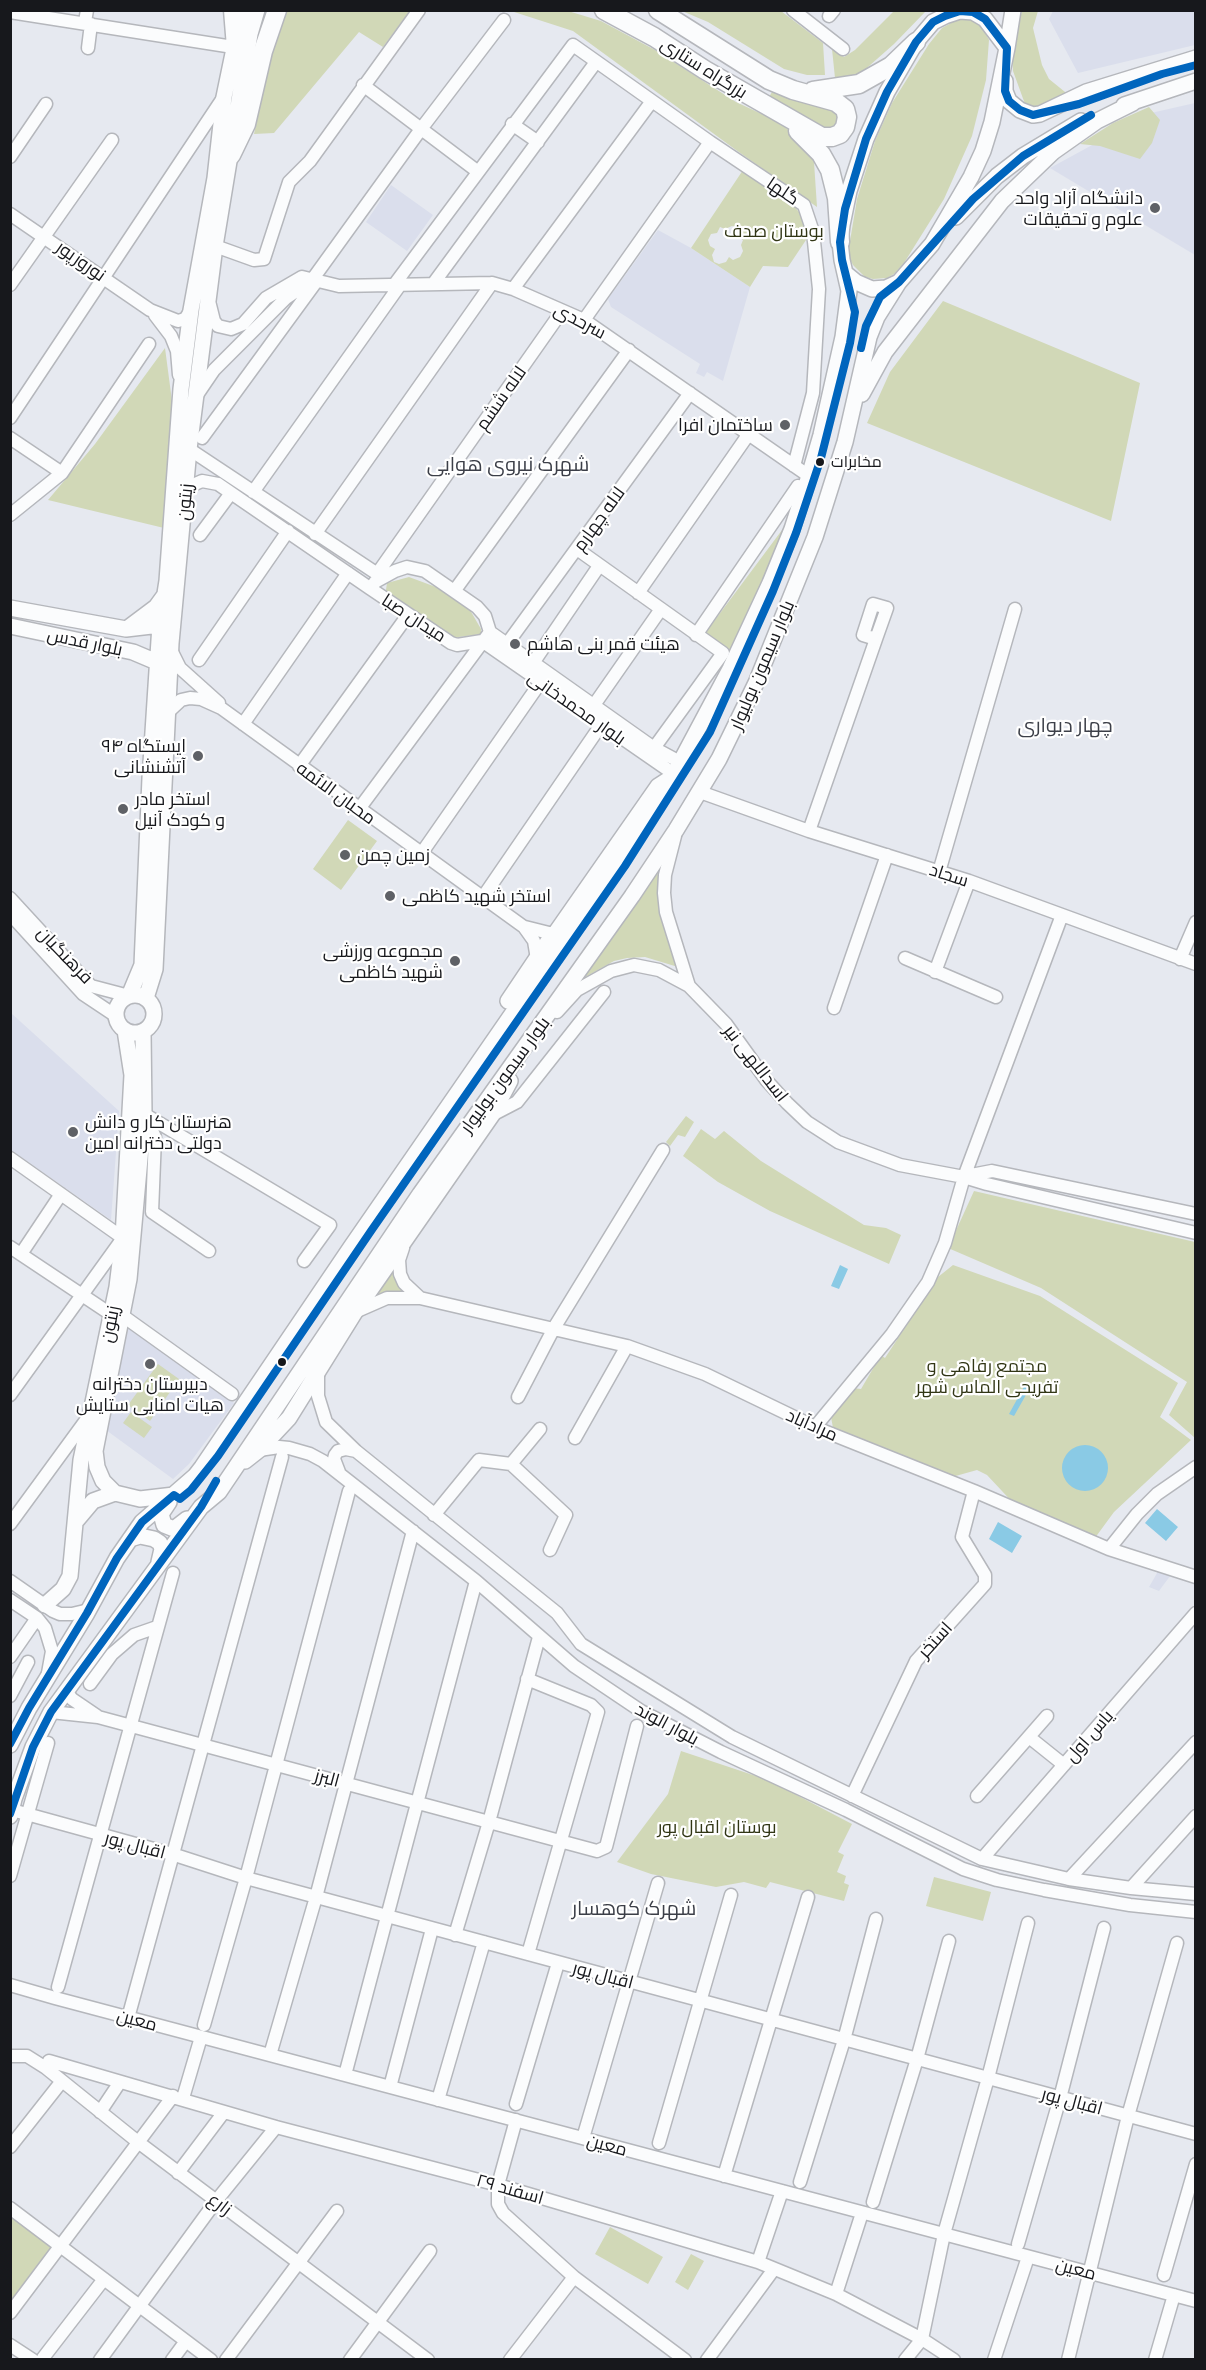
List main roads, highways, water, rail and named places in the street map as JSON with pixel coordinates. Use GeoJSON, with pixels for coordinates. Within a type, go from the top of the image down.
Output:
{"type":"FeatureCollection","features":[{"type":"Feature","properties":{"kind":"highway"},"geometry":{"type":"LineString","coordinates":[[231,155],[246,124],[263,51],[278,10]]}},
{"type":"Feature","properties":{"kind":"highway","name":"بزرگراه ستاری"},"geometry":{"type":"LineString","coordinates":[[604,10],[822,136],[832,137],[840,134],[846,127],[845,109],[836,102],[793,90],[753,70],[658,10]]}},
{"type":"Feature","properties":{"kind":"highway"},"geometry":{"type":"LineString","coordinates":[[793,90],[820,91],[859,84],[891,66],[916,42]]}},
{"type":"Feature","properties":{"kind":"highway"},"geometry":{"type":"LineString","coordinates":[[764,104],[808,139],[821,154],[830,170],[837,198],[840,242]]}},
{"type":"Feature","properties":{"kind":"main road","name":"زیتون"},"geometry":{"type":"LineString","coordinates":[[129,996],[142,965],[157,778],[167,713],[171,643],[167,626],[165,596],[181,389],[191,310],[215,178],[224,97],[242,10]]}},
{"type":"Feature","properties":{"kind":"main road","name":"زیتون"},"geometry":{"type":"LineString","coordinates":[[147,998],[155,969],[159,663],[167,626],[186,488],[195,398],[216,246],[250,34],[257,10]]}},
{"type":"Feature","properties":{"kind":"main road"},"geometry":{"type":"LineString","coordinates":[[933,22],[950,10]]}},
{"type":"Feature","properties":{"kind":"main road"},"geometry":{"type":"LineString","coordinates":[[1013,10],[1005,68],[1005,91],[1009,101],[1033,115],[1095,89],[1196,58]]}},
{"type":"Feature","properties":{"kind":"main road"},"geometry":{"type":"LineString","coordinates":[[933,22],[960,11],[973,12],[985,19],[1007,48]]}},
{"type":"Feature","properties":{"kind":"main road","name":"بلوار سیمون بولیوار"},"geometry":{"type":"LineString","coordinates":[[10,1745],[117,1558],[142,1522],[202,1467],[427,1139],[561,934],[677,768],[730,669],[792,529],[804,481],[821,435],[843,337],[849,291],[840,242],[849,191],[866,139],[887,92],[916,42],[933,22]]}},
{"type":"Feature","properties":{"kind":"main road"},"geometry":{"type":"LineString","coordinates":[[932,244],[971,177],[983,151],[1005,68]]}},
{"type":"Feature","properties":{"kind":"main road"},"geometry":{"type":"LineString","coordinates":[[932,244],[973,199],[1023,156],[1095,113],[1133,103],[1196,81]]}},
{"type":"Feature","properties":{"kind":"main road"},"geometry":{"type":"LineString","coordinates":[[845,442],[860,398],[877,364],[989,215],[1053,152],[1097,121],[1133,103]]}},
{"type":"Feature","properties":{"kind":"main road","name":"بلوار سیمون بولیوار"},"geometry":{"type":"LineString","coordinates":[[11,1813],[33,1747],[51,1712],[201,1507],[219,1492],[426,1185],[536,1035],[700,792],[732,734],[756,683],[814,537],[845,442],[869,337],[877,317],[899,282],[932,244]]}},
{"type":"Feature","properties":{"kind":"main road"},"geometry":{"type":"LineString","coordinates":[[845,273],[856,282],[872,289],[886,288],[899,282]]}},
{"type":"Feature","properties":{"kind":"main road"},"geometry":{"type":"LineString","coordinates":[[126,629],[156,607],[165,596]]}},
{"type":"Feature","properties":{"kind":"main road","name":"بلوار قدس"},"geometry":{"type":"LineString","coordinates":[[10,608],[126,629],[167,626]]}},
{"type":"Feature","properties":{"kind":"main road","name":"بلوار قدس"},"geometry":{"type":"LineString","coordinates":[[10,626],[133,651],[159,663]]}},
{"type":"Feature","properties":{"kind":"main road"},"geometry":{"type":"LineString","coordinates":[[126,629],[138,634],[142,639],[141,648],[133,651]]}},
{"type":"Feature","properties":{"kind":"main road"},"geometry":{"type":"LineString","coordinates":[[427,1139],[448,1092],[537,959],[561,934]]}},
{"type":"Feature","properties":{"kind":"main road"},"geometry":{"type":"LineString","coordinates":[[141,995],[147,998],[153,1007],[154,1019],[148,1029],[137,1033],[125,1030],[116,1016],[119,1003],[129,996],[141,995]]}},
{"type":"Feature","properties":{"kind":"main road","name":"زیتون"},"geometry":{"type":"LineString","coordinates":[[115,1493],[103,1481],[97,1467],[95,1451],[117,1316],[123,1238],[132,1075],[125,1030]]}},
{"type":"Feature","properties":{"kind":"main road","name":"زیتون"},"geometry":{"type":"LineString","coordinates":[[41,1612],[68,1583],[81,1460],[90,1415],[129,1279],[144,1114],[143,1032]]}},
{"type":"Feature","properties":{"kind":"main road"},"geometry":{"type":"LineString","coordinates":[[235,1468],[259,1450],[289,1418],[355,1312],[492,1114],[536,1035]]}},
{"type":"Feature","properties":{"kind":"main road"},"geometry":{"type":"LineString","coordinates":[[76,1521],[93,1501],[115,1493],[140,1499],[174,1495]]}},
{"type":"Feature","properties":{"kind":"main road"},"geometry":{"type":"LineString","coordinates":[[174,1495],[161,1515],[162,1522],[167,1527],[178,1527],[201,1507]]}},
{"type":"Feature","properties":{"kind":"main road"},"geometry":{"type":"LineString","coordinates":[[130,1539],[148,1536],[160,1544],[162,1549],[158,1564]]}},
{"type":"Feature","properties":{"kind":"water"},"geometry":{"type":"Polygon","coordinates":[[[840,1265],[848,1269],[839,1289],[831,1286],[840,1265]]]}},
{"type":"Feature","properties":{"kind":"water"},"geometry":{"type":"Polygon","coordinates":[[[1026,1383],[1031,1386],[1014,1416],[1009,1414],[1026,1383]]]}},
{"type":"Feature","properties":{"kind":"water"},"geometry":{"type":"Polygon","coordinates":[[[1085,1445],[1101,1452],[1108,1468],[1101,1484],[1085,1491],[1069,1484],[1062,1468],[1069,1452],[1085,1445]]]}},
{"type":"Feature","properties":{"kind":"water"},"geometry":{"type":"Polygon","coordinates":[[[1157,1509],[1178,1527],[1166,1541],[1145,1523],[1157,1509]]]}},
{"type":"Feature","properties":{"kind":"water"},"geometry":{"type":"Polygon","coordinates":[[[998,1522],[1022,1536],[1012,1553],[989,1539],[998,1522]]]}},
{"type":"Feature","properties":{"kind":"place","name":"دانشگاه آزاد واحد علوم و تحقیقات"},"geometry":{"type":"Point","coordinates":[1155,208]}},
{"type":"Feature","properties":{"kind":"place","name":"ساختمان افرا"},"geometry":{"type":"Point","coordinates":[785,425]}},
{"type":"Feature","properties":{"kind":"place","name":"مخابرات"},"geometry":{"type":"Point","coordinates":[820,462]}},
{"type":"Feature","properties":{"kind":"place","name":"هیئت قمر بنی هاشم"},"geometry":{"type":"Point","coordinates":[515,644]}},
{"type":"Feature","properties":{"kind":"place","name":"ایستگاه ۹۴ آتشنشانی"},"geometry":{"type":"Point","coordinates":[198,756]}},
{"type":"Feature","properties":{"kind":"place","name":"استخر مادر و کودک آنیل"},"geometry":{"type":"Point","coordinates":[123,809]}},
{"type":"Feature","properties":{"kind":"place","name":"زمین چمن"},"geometry":{"type":"Point","coordinates":[345,855]}},
{"type":"Feature","properties":{"kind":"place","name":"استخر شهید کاظمی"},"geometry":{"type":"Point","coordinates":[390,896]}},
{"type":"Feature","properties":{"kind":"place","name":"مجموعه ورزشی شهید کاظمی"},"geometry":{"type":"Point","coordinates":[455,961]}},
{"type":"Feature","properties":{"kind":"place","name":"هنرستان کار و دانش دولتی دخترانه امین"},"geometry":{"type":"Point","coordinates":[73,1132]}},
{"type":"Feature","properties":{"kind":"place","name":"دبیرستان دخترانه هیات امنایی ستایش"},"geometry":{"type":"Point","coordinates":[150,1364]}},
{"type":"Feature","properties":{"kind":"district","name":"شهرک نیروی هوایی"},"geometry":{"type":"Point","coordinates":[508,464]}},
{"type":"Feature","properties":{"kind":"district","name":"چهار دیواری"},"geometry":{"type":"Point","coordinates":[1065,725]}},
{"type":"Feature","properties":{"kind":"district","name":"شهرک کوهسار"},"geometry":{"type":"Point","coordinates":[634,1908]}},
{"type":"Feature","properties":{"kind":"park label","name":"بوستان صدف"},"geometry":{"type":"Point","coordinates":[774,231]}},
{"type":"Feature","properties":{"kind":"park label","name":"مجتمع رفاهی و تفریحی الماس شهر"},"geometry":{"type":"Point","coordinates":[987,1376]}},
{"type":"Feature","properties":{"kind":"park label","name":"بوستان اقبال پور"},"geometry":{"type":"Point","coordinates":[717,1827]}}]}
